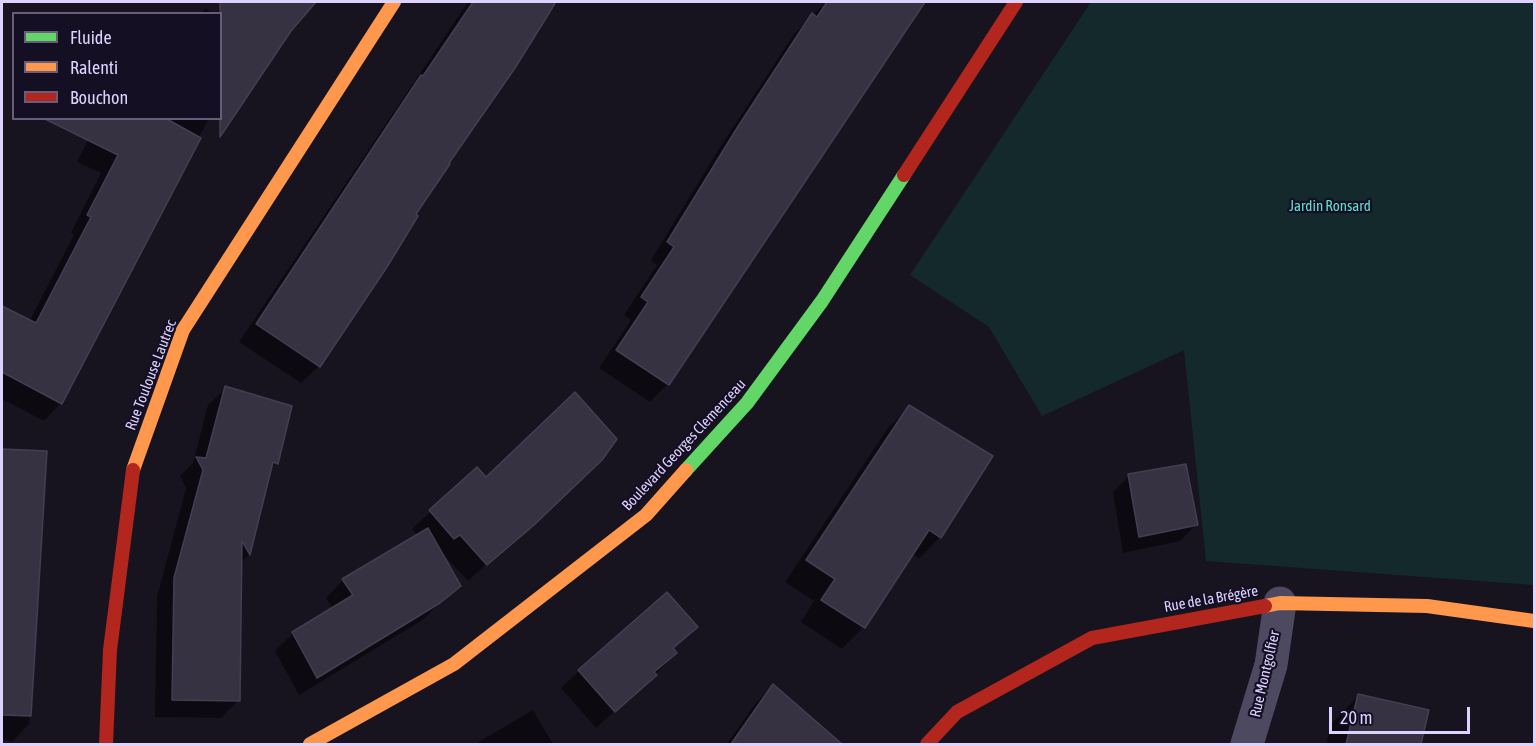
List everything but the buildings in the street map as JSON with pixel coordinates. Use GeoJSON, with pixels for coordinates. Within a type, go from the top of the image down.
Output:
{"type":"FeatureCollection","features":[{"type":"Feature","properties":{"kind":"street","name":"Rue Toulouse Lautrec"},"geometry":{"type":"LineString","coordinates":[[106,744],[111,650],[132,473],[183,330],[394,2]]}},
{"type":"Feature","properties":{"kind":"street","name":"Boulevard Georges Clemenceau"},"geometry":{"type":"LineString","coordinates":[[310,744],[454,664],[646,515],[747,403],[822,301],[1016,2]]}},
{"type":"Feature","properties":{"kind":"street","name":"Rue de la Brégère"},"geometry":{"type":"LineString","coordinates":[[927,744],[957,712],[1092,638],[1280,603],[1427,606],[1534,621]]}},
{"type":"Feature","properties":{"kind":"street","name":"Rue Montgolfier"},"geometry":{"type":"LineString","coordinates":[[1247,744],[1271,665],[1280,603]]}},
{"type":"Feature","properties":{"kind":"green space","name":"Jardin Ronsard"},"geometry":{"type":"Polygon","coordinates":[[[1091,2],[1534,2],[1534,585],[1206,561],[1184,350],[1042,416],[989,327],[910,275],[1091,2]]]}},
{"type":"Feature","properties":{"kind":"traffic: fast"},"geometry":{"type":"LineString","coordinates":[[686,470],[747,403],[822,301],[904,175]]}},
{"type":"Feature","properties":{"kind":"traffic: slow"},"geometry":{"type":"LineString","coordinates":[[133,470],[183,330],[394,2]]}},
{"type":"Feature","properties":{"kind":"traffic: slow"},"geometry":{"type":"LineString","coordinates":[[310,744],[454,664],[646,515],[686,470]]}},
{"type":"Feature","properties":{"kind":"traffic: slow"},"geometry":{"type":"LineString","coordinates":[[1265,606],[1280,603],[1427,606],[1534,621]]}},
{"type":"Feature","properties":{"kind":"traffic: jam"},"geometry":{"type":"LineString","coordinates":[[904,175],[1016,2]]}},
{"type":"Feature","properties":{"kind":"traffic: jam"},"geometry":{"type":"LineString","coordinates":[[106,744],[110,650],[133,470]]}},
{"type":"Feature","properties":{"kind":"traffic: jam"},"geometry":{"type":"LineString","coordinates":[[927,744],[957,712],[1092,638],[1265,606]]}}]}
